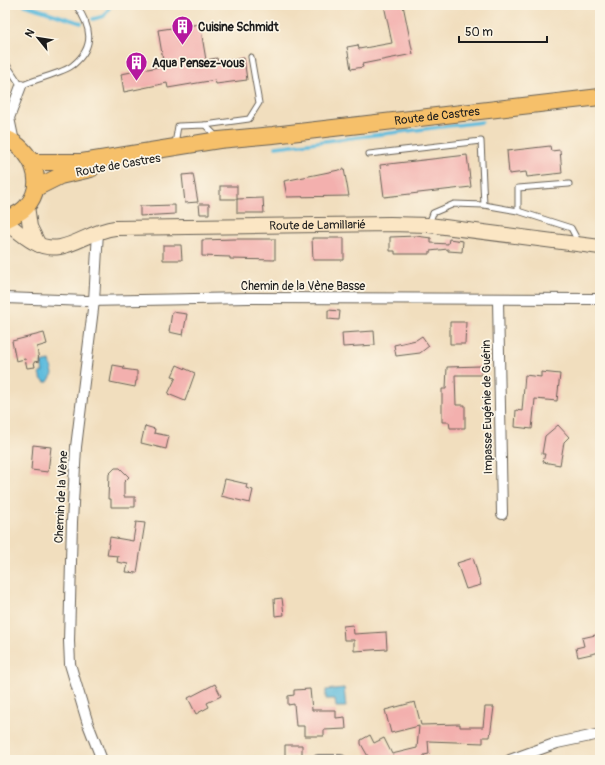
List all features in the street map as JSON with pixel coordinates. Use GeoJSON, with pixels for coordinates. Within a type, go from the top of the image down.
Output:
{"type":"FeatureCollection","features":[{"type":"Feature","properties":{"kind":"main road","name":"Route de Castres"},"geometry":{"type":"LineString","coordinates":[[33,162],[82,162],[218,140],[600,97]]}},
{"type":"Feature","properties":{"kind":"main road","name":"Route de Castres"},"geometry":{"type":"LineString","coordinates":[[36,188],[60,176],[83,170],[170,156],[273,135]]}},
{"type":"Feature","properties":{"kind":"main road"},"geometry":{"type":"LineString","coordinates":[[10,140],[22,148],[33,162],[36,188],[26,206],[5,221],[39,245]]}},
{"type":"Feature","properties":{"kind":"main road"},"geometry":{"type":"LineString","coordinates":[[26,206],[30,227],[39,245]]}},
{"type":"Feature","properties":{"kind":"main road","name":"Route de Lamillarié"},"geometry":{"type":"LineString","coordinates":[[39,245],[53,249],[60,248],[98,232],[115,228],[429,225],[600,247]]}},
{"type":"Feature","properties":{"kind":"street"},"geometry":{"type":"LineString","coordinates":[[5,110],[21,86]]}},
{"type":"Feature","properties":{"kind":"street"},"geometry":{"type":"LineString","coordinates":[[10,140],[9,118],[21,86]]}},
{"type":"Feature","properties":{"kind":"street","name":"Chemin de la Vène"},"geometry":{"type":"LineString","coordinates":[[98,232],[94,301],[76,447],[72,522],[69,648],[71,670],[88,724],[102,760]]}},
{"type":"Feature","properties":{"kind":"street","name":"Chemin de la Vène Basse"},"geometry":{"type":"LineString","coordinates":[[5,298],[94,301],[249,298],[498,300],[600,299]]}},
{"type":"Feature","properties":{"kind":"street","name":"Impasse Eugénie de Guérin"},"geometry":{"type":"LineString","coordinates":[[498,300],[502,514]]}},
{"type":"Feature","properties":{"kind":"street"},"geometry":{"type":"LineString","coordinates":[[510,760],[557,744],[600,734]]}},
{"type":"Feature","properties":{"kind":"street"},"geometry":{"type":"LineString","coordinates":[[318,760],[342,760]]}},
{"type":"Feature","properties":{"kind":"lane"},"geometry":{"type":"LineString","coordinates":[[5,62],[21,86],[31,80],[72,66],[89,43],[90,30],[76,5]]}},
{"type":"Feature","properties":{"kind":"lane"},"geometry":{"type":"LineString","coordinates":[[174,146],[178,126],[205,125],[249,119],[255,112],[259,103],[251,57]]}},
{"type":"Feature","properties":{"kind":"lane"},"geometry":{"type":"LineString","coordinates":[[205,125],[218,140]]}},
{"type":"Feature","properties":{"kind":"lane"},"geometry":{"type":"LineString","coordinates":[[369,154],[481,141],[484,205]]}},
{"type":"Feature","properties":{"kind":"lane"},"geometry":{"type":"LineString","coordinates":[[518,211],[518,188],[569,184]]}},
{"type":"Feature","properties":{"kind":"lane"},"geometry":{"type":"LineString","coordinates":[[429,225],[433,213],[454,204],[484,205],[518,211],[571,228],[580,244]]}},
{"type":"Feature","properties":{"kind":"water"},"geometry":{"type":"Polygon","coordinates":[[[50,361],[53,374],[48,382],[45,382],[41,379],[39,374],[43,372],[41,363],[50,361]]]}},
{"type":"Feature","properties":{"kind":"water"},"geometry":{"type":"Polygon","coordinates":[[[344,688],[346,707],[336,707],[335,699],[326,699],[326,690],[344,688]]]}},
{"type":"Feature","properties":{"kind":"building"},"geometry":{"type":"Polygon","coordinates":[[[384,5],[403,5],[413,54],[362,64],[363,67],[351,69],[347,47],[358,45],[359,49],[392,43],[384,5]]]}},
{"type":"Feature","properties":{"kind":"building"},"geometry":{"type":"Polygon","coordinates":[[[200,24],[206,60],[217,58],[218,62],[244,58],[247,80],[216,84],[215,80],[168,88],[167,83],[124,92],[121,74],[164,66],[158,30],[200,24]]]}},
{"type":"Feature","properties":{"kind":"building"},"geometry":{"type":"Polygon","coordinates":[[[550,146],[551,151],[560,150],[562,173],[527,177],[526,172],[509,174],[507,151],[550,146]]]}},
{"type":"Feature","properties":{"kind":"building"},"geometry":{"type":"Polygon","coordinates":[[[467,155],[471,187],[384,197],[380,165],[467,155]]]}},
{"type":"Feature","properties":{"kind":"building"},"geometry":{"type":"Polygon","coordinates":[[[344,169],[349,196],[287,197],[284,181],[344,169]]]}},
{"type":"Feature","properties":{"kind":"building"},"geometry":{"type":"Polygon","coordinates":[[[193,174],[198,202],[185,203],[182,175],[193,174]]]}},
{"type":"Feature","properties":{"kind":"building"},"geometry":{"type":"Polygon","coordinates":[[[220,186],[237,186],[237,199],[220,199],[220,186]]]}},
{"type":"Feature","properties":{"kind":"building"},"geometry":{"type":"Polygon","coordinates":[[[263,198],[264,213],[237,213],[237,199],[263,198]]]}},
{"type":"Feature","properties":{"kind":"building"},"geometry":{"type":"Polygon","coordinates":[[[199,204],[209,204],[209,214],[200,214],[199,204]]]}},
{"type":"Feature","properties":{"kind":"building"},"geometry":{"type":"Polygon","coordinates":[[[175,205],[175,214],[140,216],[140,206],[175,205]]]}},
{"type":"Feature","properties":{"kind":"building"},"geometry":{"type":"Polygon","coordinates":[[[416,236],[431,238],[431,243],[448,244],[449,239],[463,241],[462,252],[448,251],[448,249],[430,251],[430,254],[395,254],[395,251],[390,251],[390,237],[416,236]]]}},
{"type":"Feature","properties":{"kind":"building"},"geometry":{"type":"Polygon","coordinates":[[[312,238],[344,238],[344,260],[313,260],[312,238]]]}},
{"type":"Feature","properties":{"kind":"building"},"geometry":{"type":"Polygon","coordinates":[[[275,239],[275,260],[230,259],[230,257],[202,256],[202,240],[275,239]]]}},
{"type":"Feature","properties":{"kind":"building"},"geometry":{"type":"Polygon","coordinates":[[[163,245],[181,245],[182,260],[163,260],[163,245]]]}},
{"type":"Feature","properties":{"kind":"building"},"geometry":{"type":"Polygon","coordinates":[[[328,310],[340,311],[339,320],[328,319],[328,310]]]}},
{"type":"Feature","properties":{"kind":"building"},"geometry":{"type":"Polygon","coordinates":[[[172,312],[187,314],[183,335],[169,332],[172,312]]]}},
{"type":"Feature","properties":{"kind":"building"},"geometry":{"type":"Polygon","coordinates":[[[450,322],[466,322],[465,344],[450,344],[450,322]]]}},
{"type":"Feature","properties":{"kind":"building"},"geometry":{"type":"Polygon","coordinates":[[[374,331],[375,345],[343,347],[342,333],[374,331]]]}},
{"type":"Feature","properties":{"kind":"building"},"geometry":{"type":"Polygon","coordinates":[[[44,333],[47,344],[37,347],[39,361],[34,362],[35,367],[27,368],[25,359],[16,361],[12,341],[44,333]]]}},
{"type":"Feature","properties":{"kind":"building"},"geometry":{"type":"Polygon","coordinates":[[[422,336],[429,346],[420,353],[396,356],[394,345],[416,340],[422,336]]]}},
{"type":"Feature","properties":{"kind":"building"},"geometry":{"type":"Polygon","coordinates":[[[113,365],[124,367],[123,369],[137,371],[137,381],[135,387],[110,382],[113,365]]]}},
{"type":"Feature","properties":{"kind":"building"},"geometry":{"type":"Polygon","coordinates":[[[177,365],[195,373],[185,401],[168,394],[176,377],[172,376],[177,365]]]}},
{"type":"Feature","properties":{"kind":"building"},"geometry":{"type":"Polygon","coordinates":[[[481,366],[481,375],[455,375],[456,405],[465,405],[465,428],[450,428],[449,422],[442,422],[442,389],[446,389],[447,367],[481,366]]]}},
{"type":"Feature","properties":{"kind":"building"},"geometry":{"type":"Polygon","coordinates":[[[541,372],[560,374],[557,401],[535,399],[532,429],[515,427],[516,410],[522,411],[525,375],[541,377],[541,372]]]}},
{"type":"Feature","properties":{"kind":"building"},"geometry":{"type":"Polygon","coordinates":[[[558,425],[569,437],[564,442],[560,465],[543,462],[545,454],[542,454],[545,436],[558,425]]]}},
{"type":"Feature","properties":{"kind":"building"},"geometry":{"type":"Polygon","coordinates":[[[145,426],[155,429],[154,433],[169,436],[166,449],[141,443],[145,426]]]}},
{"type":"Feature","properties":{"kind":"building"},"geometry":{"type":"Polygon","coordinates":[[[33,445],[51,447],[48,472],[31,470],[33,445]]]}},
{"type":"Feature","properties":{"kind":"building"},"geometry":{"type":"Polygon","coordinates":[[[115,468],[120,468],[129,477],[124,482],[124,497],[135,497],[135,507],[111,507],[111,499],[108,499],[109,474],[115,468]]]}},
{"type":"Feature","properties":{"kind":"building"},"geometry":{"type":"Polygon","coordinates":[[[225,479],[247,484],[246,488],[253,490],[250,503],[221,496],[225,479]]]}},
{"type":"Feature","properties":{"kind":"building"},"geometry":{"type":"Polygon","coordinates":[[[136,522],[145,523],[137,573],[126,572],[128,564],[117,562],[118,556],[107,555],[110,537],[133,541],[136,522]]]}},
{"type":"Feature","properties":{"kind":"building"},"geometry":{"type":"Polygon","coordinates":[[[473,558],[481,585],[466,589],[457,563],[473,558]]]}},
{"type":"Feature","properties":{"kind":"building"},"geometry":{"type":"Polygon","coordinates":[[[282,598],[284,615],[275,616],[274,599],[282,598]]]}},
{"type":"Feature","properties":{"kind":"building"},"geometry":{"type":"Polygon","coordinates":[[[353,625],[354,634],[386,632],[387,649],[354,651],[354,640],[344,640],[343,626],[353,625]]]}},
{"type":"Feature","properties":{"kind":"building"},"geometry":{"type":"Polygon","coordinates":[[[600,634],[600,652],[578,657],[576,648],[584,646],[582,638],[600,634]]]}},
{"type":"Feature","properties":{"kind":"building"},"geometry":{"type":"Polygon","coordinates":[[[215,684],[221,696],[207,703],[209,707],[196,714],[188,698],[215,684]]]}},
{"type":"Feature","properties":{"kind":"building"},"geometry":{"type":"Polygon","coordinates":[[[310,689],[312,710],[336,710],[336,718],[345,717],[346,729],[324,730],[324,736],[304,736],[304,726],[296,726],[294,704],[288,705],[288,696],[294,695],[294,690],[310,689]]]}},
{"type":"Feature","properties":{"kind":"building"},"geometry":{"type":"Polygon","coordinates":[[[415,702],[421,725],[460,724],[460,727],[483,727],[485,707],[494,707],[490,737],[483,737],[483,743],[428,741],[429,754],[424,755],[424,760],[370,760],[361,744],[361,740],[370,735],[374,743],[384,738],[392,754],[417,748],[419,726],[391,733],[385,710],[415,702]]]}},
{"type":"Feature","properties":{"kind":"building"},"geometry":{"type":"Polygon","coordinates":[[[285,745],[302,745],[302,755],[285,756],[285,745]]]}},
{"type":"Feature","properties":{"kind":"waterway"},"geometry":{"type":"LineString","coordinates":[[25,5],[81,23]]}},
{"type":"Feature","properties":{"kind":"waterway"},"geometry":{"type":"LineString","coordinates":[[93,19],[104,16],[111,5]]}},
{"type":"Feature","properties":{"kind":"waterway"},"geometry":{"type":"LineString","coordinates":[[276,147],[482,122]]}},
{"type":"Feature","properties":{"kind":"place","name":"Cuisine Schmidt"},"geometry":{"type":"Point","coordinates":[182,46]}},
{"type":"Feature","properties":{"kind":"place","name":"Aqua Pensez-vous"},"geometry":{"type":"Point","coordinates":[137,82]}}]}
